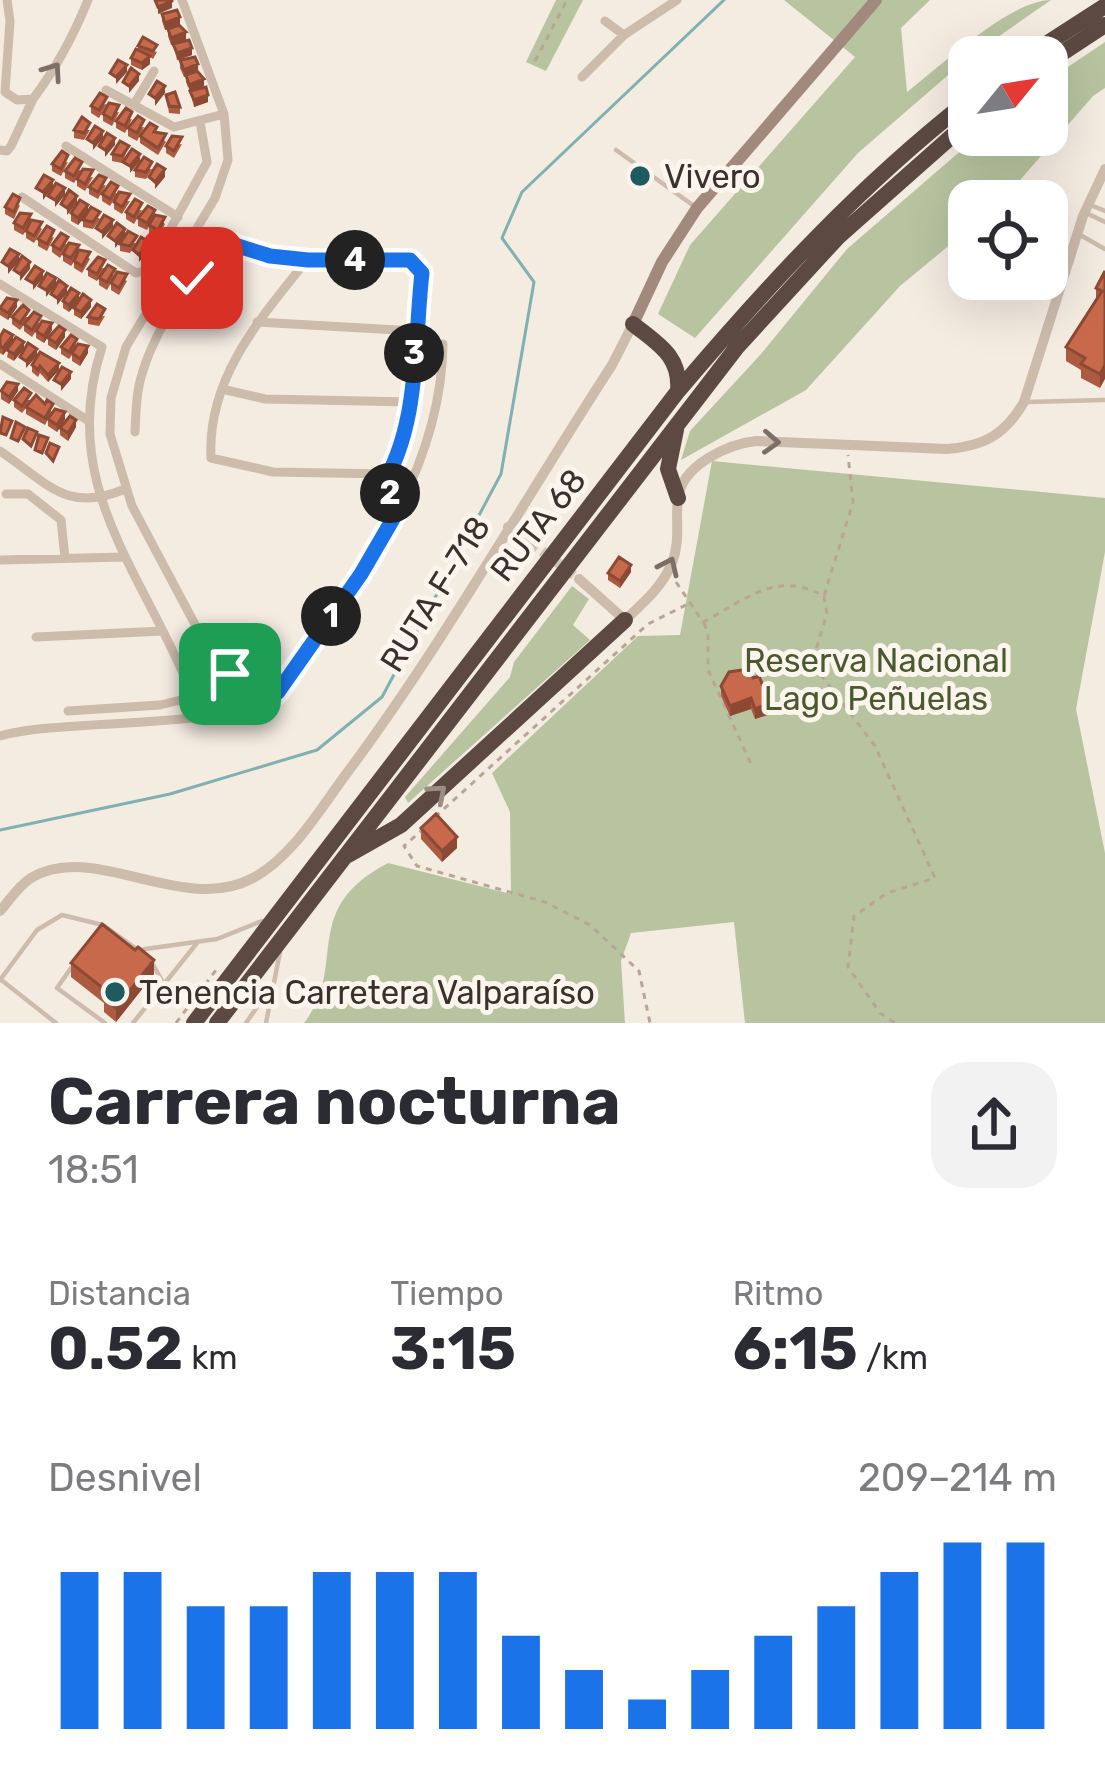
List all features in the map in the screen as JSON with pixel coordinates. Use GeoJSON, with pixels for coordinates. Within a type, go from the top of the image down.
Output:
{"type":"FeatureCollection","features":[{"type":"Feature","properties":{"kind":"highway"},"geometry":{"type":"LineString","coordinates":[[1058,36],[1105,5]]}},
{"type":"Feature","properties":{"kind":"highway"},"geometry":{"type":"LineString","coordinates":[[1068,49],[1105,25]]}},
{"type":"Feature","properties":{"kind":"highway","name":"RUTA 68"},"geometry":{"type":"LineString","coordinates":[[194,1023],[678,391],[825,226],[948,118]]}},
{"type":"Feature","properties":{"kind":"highway","name":"RUTA 68"},"geometry":{"type":"LineString","coordinates":[[217,1023],[678,420],[810,265],[948,139]]}},
{"type":"Feature","properties":{"kind":"highway"},"geometry":{"type":"LineString","coordinates":[[633,324],[673,356],[678,391]]}},
{"type":"Feature","properties":{"kind":"highway"},"geometry":{"type":"LineString","coordinates":[[673,356],[692,356],[714,348]]}},
{"type":"Feature","properties":{"kind":"highway"},"geometry":{"type":"LineString","coordinates":[[678,420],[668,460],[678,497]]}},
{"type":"Feature","properties":{"kind":"highway"},"geometry":{"type":"LineString","coordinates":[[341,859],[401,825],[625,620]]}},
{"type":"Feature","properties":{"kind":"main road","name":"RUTA F-718"},"geometry":{"type":"LineString","coordinates":[[633,324],[662,262],[697,208],[876,0]]}},
{"type":"Feature","properties":{"kind":"street"},"geometry":{"type":"LineString","coordinates":[[7,0],[4,100],[33,99]]}},
{"type":"Feature","properties":{"kind":"street"},"geometry":{"type":"LineString","coordinates":[[0,150],[11,146],[33,99],[70,45],[88,0]]}},
{"type":"Feature","properties":{"kind":"street"},"geometry":{"type":"LineString","coordinates":[[182,0],[225,118],[228,160],[219,189],[118,364],[110,434],[132,506],[240,710]]}},
{"type":"Feature","properties":{"kind":"street"},"geometry":{"type":"LineString","coordinates":[[582,77],[624,35],[677,0]]}},
{"type":"Feature","properties":{"kind":"street"},"geometry":{"type":"LineString","coordinates":[[605,21],[624,35]]}},
{"type":"Feature","properties":{"kind":"street"},"geometry":{"type":"LineString","coordinates":[[133,106],[154,71]]}},
{"type":"Feature","properties":{"kind":"street"},"geometry":{"type":"LineString","coordinates":[[106,91],[174,127],[202,126],[225,118]]}},
{"type":"Feature","properties":{"kind":"street"},"geometry":{"type":"LineString","coordinates":[[22,197],[136,273],[148,270],[207,162],[202,126]]}},
{"type":"Feature","properties":{"kind":"street"},"geometry":{"type":"LineString","coordinates":[[65,146],[178,218]]}},
{"type":"Feature","properties":{"kind":"street"},"geometry":{"type":"LineString","coordinates":[[579,579],[625,620],[655,592],[669,570],[680,535],[678,497],[702,463],[737,444],[976,447],[1011,425],[1024,402],[1086,208],[1105,169]]}},
{"type":"Feature","properties":{"kind":"street"},"geometry":{"type":"LineString","coordinates":[[135,432],[142,371],[214,246],[222,241],[237,243],[270,256],[308,260],[410,260],[422,273],[411,402],[378,492]]}},
{"type":"Feature","properties":{"kind":"street"},"geometry":{"type":"LineString","coordinates":[[308,260],[240,348],[214,410],[212,458],[273,472],[389,471]]}},
{"type":"Feature","properties":{"kind":"street"},"geometry":{"type":"LineString","coordinates":[[0,284],[101,347],[91,379],[87,420],[99,500],[193,697],[160,705],[68,711]]}},
{"type":"Feature","properties":{"kind":"street"},"geometry":{"type":"LineString","coordinates":[[257,322],[415,331]]}},
{"type":"Feature","properties":{"kind":"street","name":"RUTA F-718"},"geometry":{"type":"LineString","coordinates":[[0,911],[30,879],[60,868],[212,889],[235,886],[262,872],[300,835],[379,731],[633,324]]}},
{"type":"Feature","properties":{"kind":"street"},"geometry":{"type":"LineString","coordinates":[[0,736],[43,727],[163,721],[240,710],[268,701],[361,574],[416,478],[438,404],[443,344]]}},
{"type":"Feature","properties":{"kind":"street"},"geometry":{"type":"LineString","coordinates":[[0,364],[87,420]]}},
{"type":"Feature","properties":{"kind":"street"},"geometry":{"type":"LineString","coordinates":[[222,389],[265,399],[411,402]]}},
{"type":"Feature","properties":{"kind":"street"},"geometry":{"type":"LineString","coordinates":[[0,451],[74,500],[99,500],[125,489]]}},
{"type":"Feature","properties":{"kind":"street"},"geometry":{"type":"LineString","coordinates":[[6,494],[28,494],[61,520],[65,558]]}},
{"type":"Feature","properties":{"kind":"street"},"geometry":{"type":"LineString","coordinates":[[107,518],[132,506]]}},
{"type":"Feature","properties":{"kind":"street"},"geometry":{"type":"LineString","coordinates":[[508,526],[530,542]]}},
{"type":"Feature","properties":{"kind":"street"},"geometry":{"type":"LineString","coordinates":[[1,560],[124,557]]}},
{"type":"Feature","properties":{"kind":"street"},"geometry":{"type":"LineString","coordinates":[[36,637],[163,631]]}},
{"type":"Feature","properties":{"kind":"street"},"geometry":{"type":"LineString","coordinates":[[215,662],[268,701]]}},
{"type":"Feature","properties":{"kind":"lane"},"geometry":{"type":"LineString","coordinates":[[616,149],[697,208]]}},
{"type":"Feature","properties":{"kind":"lane"},"geometry":{"type":"LineString","coordinates":[[1086,208],[1105,211]]}},
{"type":"Feature","properties":{"kind":"lane"},"geometry":{"type":"LineString","coordinates":[[1086,208],[1105,222]]}},
{"type":"Feature","properties":{"kind":"lane"},"geometry":{"type":"LineString","coordinates":[[1077,234],[1105,249]]}},
{"type":"Feature","properties":{"kind":"lane"},"geometry":{"type":"LineString","coordinates":[[1024,402],[1105,400]]}},
{"type":"Feature","properties":{"kind":"lane"},"geometry":{"type":"LineString","coordinates":[[389,471],[416,478]]}},
{"type":"Feature","properties":{"kind":"lane"},"geometry":{"type":"LineString","coordinates":[[378,492],[404,500]]}},
{"type":"Feature","properties":{"kind":"lane"},"geometry":{"type":"LineString","coordinates":[[138,950],[197,944],[245,930],[291,901]]}},
{"type":"Feature","properties":{"kind":"lane"},"geometry":{"type":"LineString","coordinates":[[56,1023],[0,980],[48,920],[69,915],[103,925],[155,965],[164,984]]}},
{"type":"Feature","properties":{"kind":"lane"},"geometry":{"type":"LineString","coordinates":[[266,1023],[279,954],[296,920]]}},
{"type":"Feature","properties":{"kind":"lane"},"geometry":{"type":"LineString","coordinates":[[92,940],[103,925]]}},
{"type":"Feature","properties":{"kind":"lane"},"geometry":{"type":"LineString","coordinates":[[134,1023],[197,944]]}},
{"type":"Feature","properties":{"kind":"lane"},"geometry":{"type":"LineString","coordinates":[[80,956],[57,988],[105,1023]]}},
{"type":"Feature","properties":{"kind":"lane"},"geometry":{"type":"LineString","coordinates":[[246,1023],[271,986]]}},
{"type":"Feature","properties":{"kind":"lane"},"geometry":{"type":"LineString","coordinates":[[38,1023],[44,1015]]}},
{"type":"Feature","properties":{"kind":"path"},"geometry":{"type":"LineString","coordinates":[[535,61],[567,0]]}},
{"type":"Feature","properties":{"kind":"path"},"geometry":{"type":"LineString","coordinates":[[847,447],[853,502],[824,596],[826,614],[812,662],[875,746],[935,878],[886,892],[854,916],[848,967],[880,1013],[896,1023]]}},
{"type":"Feature","properties":{"kind":"path"},"geometry":{"type":"LineString","coordinates":[[703,622],[774,584],[803,585],[824,596]]}},
{"type":"Feature","properties":{"kind":"path"},"geometry":{"type":"LineString","coordinates":[[679,586],[708,634],[708,670],[752,766]]}},
{"type":"Feature","properties":{"kind":"path"},"geometry":{"type":"LineString","coordinates":[[650,1023],[639,971],[590,925],[545,902],[417,866],[404,846],[648,624],[690,603]]}},
{"type":"Feature","properties":{"kind":"green space"},"geometry":{"type":"Polygon","coordinates":[[[556,0],[583,0],[546,71],[526,62],[556,0]]]}},
{"type":"Feature","properties":{"kind":"green space"},"geometry":{"type":"Polygon","coordinates":[[[784,0],[930,0],[901,28],[907,92],[948,58],[948,75],[858,153],[695,338],[658,314],[690,245],[855,57],[784,0]]]}},
{"type":"Feature","properties":{"kind":"green space"},"geometry":{"type":"Polygon","coordinates":[[[1051,0],[999,36],[977,36],[1016,11],[1051,0]]]}},
{"type":"Feature","properties":{"kind":"green space"},"geometry":{"type":"Polygon","coordinates":[[[1105,42],[1105,88],[1068,125],[1068,67],[1105,42]]]}},
{"type":"Feature","properties":{"kind":"green space"},"geometry":{"type":"Polygon","coordinates":[[[955,156],[1041,156],[1020,180],[948,180],[948,246],[900,286],[806,390],[681,460],[690,431],[847,249],[955,156]]]}},
{"type":"Feature","properties":{"kind":"green space","name":"Reserva Nacional Lago Peñuelas"},"geometry":{"type":"Polygon","coordinates":[[[712,461],[1105,498],[1105,552],[1076,709],[1105,853],[1105,1023],[745,1023],[734,922],[631,933],[621,961],[625,1023],[304,1023],[317,1002],[334,919],[343,900],[360,881],[388,863],[511,894],[510,812],[492,773],[638,636],[680,635],[712,461]]]}},
{"type":"Feature","properties":{"kind":"green space"},"geometry":{"type":"Polygon","coordinates":[[[572,586],[589,599],[573,625],[590,640],[408,803],[405,797],[510,677],[514,662],[572,586]]]}},
{"type":"Feature","properties":{"kind":"building"},"geometry":{"type":"Polygon","coordinates":[[[177,10],[180,17],[165,23],[162,14],[177,10]]]}},
{"type":"Feature","properties":{"kind":"building"},"geometry":{"type":"Polygon","coordinates":[[[179,25],[186,32],[171,38],[168,29],[179,25]]]}},
{"type":"Feature","properties":{"kind":"building"},"geometry":{"type":"Polygon","coordinates":[[[143,37],[157,45],[153,51],[138,46],[143,37]]]}},
{"type":"Feature","properties":{"kind":"building"},"geometry":{"type":"Polygon","coordinates":[[[189,40],[192,48],[177,53],[173,44],[189,40]]]}},
{"type":"Feature","properties":{"kind":"building"},"geometry":{"type":"Polygon","coordinates":[[[136,49],[150,56],[142,63],[131,58],[136,49]]]}},
{"type":"Feature","properties":{"kind":"building"},"geometry":{"type":"Polygon","coordinates":[[[195,57],[198,64],[184,70],[180,60],[195,57]]]}},
{"type":"Feature","properties":{"kind":"building"},"geometry":{"type":"Polygon","coordinates":[[[118,60],[127,65],[116,77],[110,73],[118,60]]]}},
{"type":"Feature","properties":{"kind":"building"},"geometry":{"type":"Polygon","coordinates":[[[131,68],[139,74],[129,86],[123,82],[131,68]]]}},
{"type":"Feature","properties":{"kind":"building"},"geometry":{"type":"Polygon","coordinates":[[[197,71],[204,79],[189,85],[186,75],[197,71]]]}},
{"type":"Feature","properties":{"kind":"building"},"geometry":{"type":"Polygon","coordinates":[[[157,81],[165,86],[155,98],[149,94],[157,81]]]}},
{"type":"Feature","properties":{"kind":"building"},"geometry":{"type":"Polygon","coordinates":[[[206,87],[208,95],[194,100],[190,91],[206,87]]]}},
{"type":"Feature","properties":{"kind":"building"},"geometry":{"type":"Polygon","coordinates":[[[175,92],[180,107],[169,106],[166,95],[175,92]]]}},
{"type":"Feature","properties":{"kind":"building"},"geometry":{"type":"Polygon","coordinates":[[[100,93],[107,97],[99,110],[91,106],[100,93]]]}},
{"type":"Feature","properties":{"kind":"building"},"geometry":{"type":"Polygon","coordinates":[[[109,103],[119,105],[112,119],[103,114],[109,103]]]}},
{"type":"Feature","properties":{"kind":"building"},"geometry":{"type":"Polygon","coordinates":[[[126,108],[132,112],[125,126],[116,121],[126,108]]]}},
{"type":"Feature","properties":{"kind":"building"},"geometry":{"type":"Polygon","coordinates":[[[138,116],[144,120],[137,133],[128,128],[138,116]]]}},
{"type":"Feature","properties":{"kind":"building"},"geometry":{"type":"Polygon","coordinates":[[[82,117],[90,123],[84,133],[74,130],[82,117]]]}},
{"type":"Feature","properties":{"kind":"building"},"geometry":{"type":"Polygon","coordinates":[[[150,123],[157,127],[154,132],[166,134],[158,148],[140,136],[150,123]]]}},
{"type":"Feature","properties":{"kind":"building"},"geometry":{"type":"Polygon","coordinates":[[[95,126],[103,131],[93,143],[87,139],[95,126]]]}},
{"type":"Feature","properties":{"kind":"building"},"geometry":{"type":"Polygon","coordinates":[[[107,133],[115,138],[105,150],[99,146],[107,133]]]}},
{"type":"Feature","properties":{"kind":"building"},"geometry":{"type":"Polygon","coordinates":[[[172,136],[182,137],[174,151],[166,146],[172,136]]]}},
{"type":"Feature","properties":{"kind":"building"},"geometry":{"type":"Polygon","coordinates":[[[120,141],[129,146],[122,156],[112,154],[120,141]]]}},
{"type":"Feature","properties":{"kind":"building"},"geometry":{"type":"Polygon","coordinates":[[[132,149],[140,154],[130,166],[123,162],[132,149]]]}},
{"type":"Feature","properties":{"kind":"building"},"geometry":{"type":"Polygon","coordinates":[[[62,151],[68,155],[61,169],[52,164],[62,151]]]}},
{"type":"Feature","properties":{"kind":"building"},"geometry":{"type":"Polygon","coordinates":[[[144,157],[152,162],[146,172],[135,170],[144,157]]]}},
{"type":"Feature","properties":{"kind":"building"},"geometry":{"type":"Polygon","coordinates":[[[75,158],[82,162],[74,176],[65,171],[75,158]]]}},
{"type":"Feature","properties":{"kind":"building"},"geometry":{"type":"Polygon","coordinates":[[[157,164],[165,169],[155,182],[149,177],[157,164]]]}},
{"type":"Feature","properties":{"kind":"building"},"geometry":{"type":"Polygon","coordinates":[[[83,169],[93,170],[85,184],[77,179],[83,169]]]}},
{"type":"Feature","properties":{"kind":"building"},"geometry":{"type":"Polygon","coordinates":[[[44,175],[53,180],[43,192],[36,188],[44,175]]]}},
{"type":"Feature","properties":{"kind":"building"},"geometry":{"type":"Polygon","coordinates":[[[99,175],[106,178],[98,192],[89,187],[99,175]]]}},
{"type":"Feature","properties":{"kind":"building"},"geometry":{"type":"Polygon","coordinates":[[[111,182],[118,186],[110,199],[102,194],[111,182]]]}},
{"type":"Feature","properties":{"kind":"building"},"geometry":{"type":"Polygon","coordinates":[[[56,183],[65,188],[55,200],[48,196],[56,183]]]}},
{"type":"Feature","properties":{"kind":"building"},"geometry":{"type":"Polygon","coordinates":[[[69,190],[77,196],[67,208],[61,204],[69,190]]]}},
{"type":"Feature","properties":{"kind":"building"},"geometry":{"type":"Polygon","coordinates":[[[119,192],[130,194],[122,207],[114,202],[119,192]]]}},
{"type":"Feature","properties":{"kind":"building"},"geometry":{"type":"Polygon","coordinates":[[[13,194],[20,198],[14,212],[5,207],[13,194]]]}},
{"type":"Feature","properties":{"kind":"building"},"geometry":{"type":"Polygon","coordinates":[[[135,199],[142,203],[134,217],[126,212],[135,199]]]}},
{"type":"Feature","properties":{"kind":"building"},"geometry":{"type":"Polygon","coordinates":[[[80,200],[88,205],[78,218],[71,213],[80,200]]]}},
{"type":"Feature","properties":{"kind":"building"},"geometry":{"type":"Polygon","coordinates":[[[148,206],[155,210],[147,223],[138,218],[148,206]]]}},
{"type":"Feature","properties":{"kind":"building"},"geometry":{"type":"Polygon","coordinates":[[[91,207],[100,212],[93,222],[83,220],[91,207]]]}},
{"type":"Feature","properties":{"kind":"building"},"geometry":{"type":"Polygon","coordinates":[[[20,213],[31,214],[23,228],[14,223],[20,213]]]}},
{"type":"Feature","properties":{"kind":"building"},"geometry":{"type":"Polygon","coordinates":[[[104,215],[113,220],[102,232],[96,228],[104,215]]]}},
{"type":"Feature","properties":{"kind":"building"},"geometry":{"type":"Polygon","coordinates":[[[155,215],[165,217],[158,230],[149,225],[155,215]]]}},
{"type":"Feature","properties":{"kind":"building"},"geometry":{"type":"Polygon","coordinates":[[[31,220],[42,222],[34,236],[26,231],[31,220]]]}},
{"type":"Feature","properties":{"kind":"building"},"geometry":{"type":"Polygon","coordinates":[[[117,223],[125,229],[115,241],[108,236],[117,223]]]}},
{"type":"Feature","properties":{"kind":"building"},"geometry":{"type":"Polygon","coordinates":[[[47,226],[54,230],[47,244],[38,239],[47,226]]]}},
{"type":"Feature","properties":{"kind":"building"},"geometry":{"type":"Polygon","coordinates":[[[128,231],[137,236],[130,246],[120,244],[128,231]]]}},
{"type":"Feature","properties":{"kind":"building"},"geometry":{"type":"Polygon","coordinates":[[[61,233],[68,237],[60,250],[52,245],[61,233]]]}},
{"type":"Feature","properties":{"kind":"building"},"geometry":{"type":"Polygon","coordinates":[[[141,237],[149,242],[139,255],[133,250],[141,237]]]}},
{"type":"Feature","properties":{"kind":"building"},"geometry":{"type":"Polygon","coordinates":[[[69,243],[79,245],[71,258],[63,254],[69,243]]]}},
{"type":"Feature","properties":{"kind":"building"},"geometry":{"type":"Polygon","coordinates":[[[10,249],[19,254],[8,266],[2,262],[10,249]]]}},
{"type":"Feature","properties":{"kind":"building"},"geometry":{"type":"Polygon","coordinates":[[[79,250],[90,252],[82,266],[74,261],[79,250]]]}},
{"type":"Feature","properties":{"kind":"building"},"geometry":{"type":"Polygon","coordinates":[[[22,256],[30,262],[20,274],[14,270],[22,256]]]}},
{"type":"Feature","properties":{"kind":"building"},"geometry":{"type":"Polygon","coordinates":[[[98,257],[105,260],[97,274],[88,269],[98,257]]]}},
{"type":"Feature","properties":{"kind":"building"},"geometry":{"type":"Polygon","coordinates":[[[108,265],[115,269],[107,282],[99,278],[108,265]]]}},
{"type":"Feature","properties":{"kind":"building"},"geometry":{"type":"Polygon","coordinates":[[[35,266],[43,271],[33,283],[26,279],[35,266]]]}},
{"type":"Feature","properties":{"kind":"building"},"geometry":{"type":"Polygon","coordinates":[[[1105,271],[1105,365],[1100,374],[1081,364],[1085,358],[1066,347],[1102,291],[1096,288],[1105,271]]]}},
{"type":"Feature","properties":{"kind":"building"},"geometry":{"type":"Polygon","coordinates":[[[117,272],[127,274],[119,288],[111,283],[117,272]]]}},
{"type":"Feature","properties":{"kind":"building"},"geometry":{"type":"Polygon","coordinates":[[[47,273],[56,278],[46,290],[39,286],[47,273]]]}},
{"type":"Feature","properties":{"kind":"building"},"geometry":{"type":"Polygon","coordinates":[[[59,280],[67,286],[57,298],[51,294],[59,280]]]}},
{"type":"Feature","properties":{"kind":"building"},"geometry":{"type":"Polygon","coordinates":[[[71,288],[79,293],[69,305],[63,301],[71,288]]]}},
{"type":"Feature","properties":{"kind":"building"},"geometry":{"type":"Polygon","coordinates":[[[83,294],[91,300],[81,312],[74,308],[83,294]]]}},
{"type":"Feature","properties":{"kind":"building"},"geometry":{"type":"Polygon","coordinates":[[[7,298],[17,300],[8,313],[0,308],[7,298]]]}},
{"type":"Feature","properties":{"kind":"building"},"geometry":{"type":"Polygon","coordinates":[[[97,304],[105,309],[99,319],[88,317],[97,304]]]}},
{"type":"Feature","properties":{"kind":"building"},"geometry":{"type":"Polygon","coordinates":[[[23,305],[29,310],[20,323],[12,317],[23,305]]]}},
{"type":"Feature","properties":{"kind":"building"},"geometry":{"type":"Polygon","coordinates":[[[34,312],[41,316],[32,330],[24,324],[34,312]]]}},
{"type":"Feature","properties":{"kind":"building"},"geometry":{"type":"Polygon","coordinates":[[[42,321],[52,323],[44,336],[36,331],[42,321]]]}},
{"type":"Feature","properties":{"kind":"building"},"geometry":{"type":"Polygon","coordinates":[[[59,326],[65,330],[56,343],[48,338],[59,326]]]}},
{"type":"Feature","properties":{"kind":"building"},"geometry":{"type":"Polygon","coordinates":[[[4,330],[13,335],[3,348],[0,337],[4,330]]]}},
{"type":"Feature","properties":{"kind":"building"},"geometry":{"type":"Polygon","coordinates":[[[71,335],[77,339],[69,352],[61,347],[71,335]]]}},
{"type":"Feature","properties":{"kind":"building"},"geometry":{"type":"Polygon","coordinates":[[[16,337],[24,342],[14,354],[7,350],[16,337]]]}},
{"type":"Feature","properties":{"kind":"building"},"geometry":{"type":"Polygon","coordinates":[[[28,343],[37,349],[26,361],[20,357],[28,343]]]}},
{"type":"Feature","properties":{"kind":"building"},"geometry":{"type":"Polygon","coordinates":[[[78,344],[88,346],[80,359],[72,353],[78,344]]]}},
{"type":"Feature","properties":{"kind":"building"},"geometry":{"type":"Polygon","coordinates":[[[40,352],[59,363],[48,375],[32,365],[40,352]]]}},
{"type":"Feature","properties":{"kind":"building"},"geometry":{"type":"Polygon","coordinates":[[[62,367],[71,372],[61,384],[54,380],[62,367]]]}},
{"type":"Feature","properties":{"kind":"building"},"geometry":{"type":"Polygon","coordinates":[[[7,382],[18,384],[9,397],[1,391],[7,382]]]}},
{"type":"Feature","properties":{"kind":"building"},"geometry":{"type":"Polygon","coordinates":[[[24,388],[31,393],[22,406],[14,400],[24,388]]]}},
{"type":"Feature","properties":{"kind":"building"},"geometry":{"type":"Polygon","coordinates":[[[36,395],[45,404],[47,400],[53,404],[45,418],[26,407],[36,395]]]}},
{"type":"Feature","properties":{"kind":"building"},"geometry":{"type":"Polygon","coordinates":[[[55,409],[65,412],[57,425],[48,419],[55,409]]]}},
{"type":"Feature","properties":{"kind":"building"},"geometry":{"type":"Polygon","coordinates":[[[70,416],[76,420],[68,433],[60,428],[70,416]]]}},
{"type":"Feature","properties":{"kind":"building"},"geometry":{"type":"Polygon","coordinates":[[[3,417],[12,421],[6,435],[0,433],[3,417]]]}},
{"type":"Feature","properties":{"kind":"building"},"geometry":{"type":"Polygon","coordinates":[[[16,422],[25,427],[18,441],[11,438],[16,422]]]}},
{"type":"Feature","properties":{"kind":"building"},"geometry":{"type":"Polygon","coordinates":[[[28,428],[37,432],[31,446],[23,439],[28,428]]]}},
{"type":"Feature","properties":{"kind":"building"},"geometry":{"type":"Polygon","coordinates":[[[39,435],[48,438],[42,453],[35,450],[39,435]]]}},
{"type":"Feature","properties":{"kind":"building"},"geometry":{"type":"Polygon","coordinates":[[[50,443],[59,447],[53,461],[46,453],[50,443]]]}},
{"type":"Feature","properties":{"kind":"building"},"geometry":{"type":"Polygon","coordinates":[[[619,557],[631,565],[620,581],[608,573],[619,557]]]}},
{"type":"Feature","properties":{"kind":"building"},"geometry":{"type":"Polygon","coordinates":[[[749,669],[753,678],[759,676],[770,703],[755,709],[751,698],[730,706],[721,686],[729,672],[749,669]]]}},
{"type":"Feature","properties":{"kind":"building"},"geometry":{"type":"Polygon","coordinates":[[[436,814],[457,837],[442,851],[421,828],[436,814]]]}},
{"type":"Feature","properties":{"kind":"building","name":"Tenencia Carretera Valparaíso"},"geometry":{"type":"Polygon","coordinates":[[[102,924],[154,960],[116,1008],[104,998],[108,992],[71,963],[102,924]]]}},
{"type":"Feature","properties":{"kind":"waterway"},"geometry":{"type":"LineString","coordinates":[[0,830],[170,794],[317,750],[382,697],[501,474],[534,282],[502,238],[522,192],[724,0]]}},
{"type":"Feature","properties":{"kind":"tunnel"},"geometry":{"type":"LineString","coordinates":[[530,542],[579,579]]}},
{"type":"Feature","properties":{"kind":"place","name":"Vivero"},"geometry":{"type":"Point","coordinates":[640,176]}},
{"type":"Feature","properties":{"kind":"place","name":"Tenencia Carretera Valparaíso"},"geometry":{"type":"Point","coordinates":[115,992]}},
{"type":"Feature","properties":{"kind":"route"},"geometry":{"type":"LineString","coordinates":[[192,278],[222,241],[270,256],[308,260],[410,260],[422,273],[411,402],[380,489],[404,500],[361,574],[278,692],[268,701],[230,674]]}}]}
